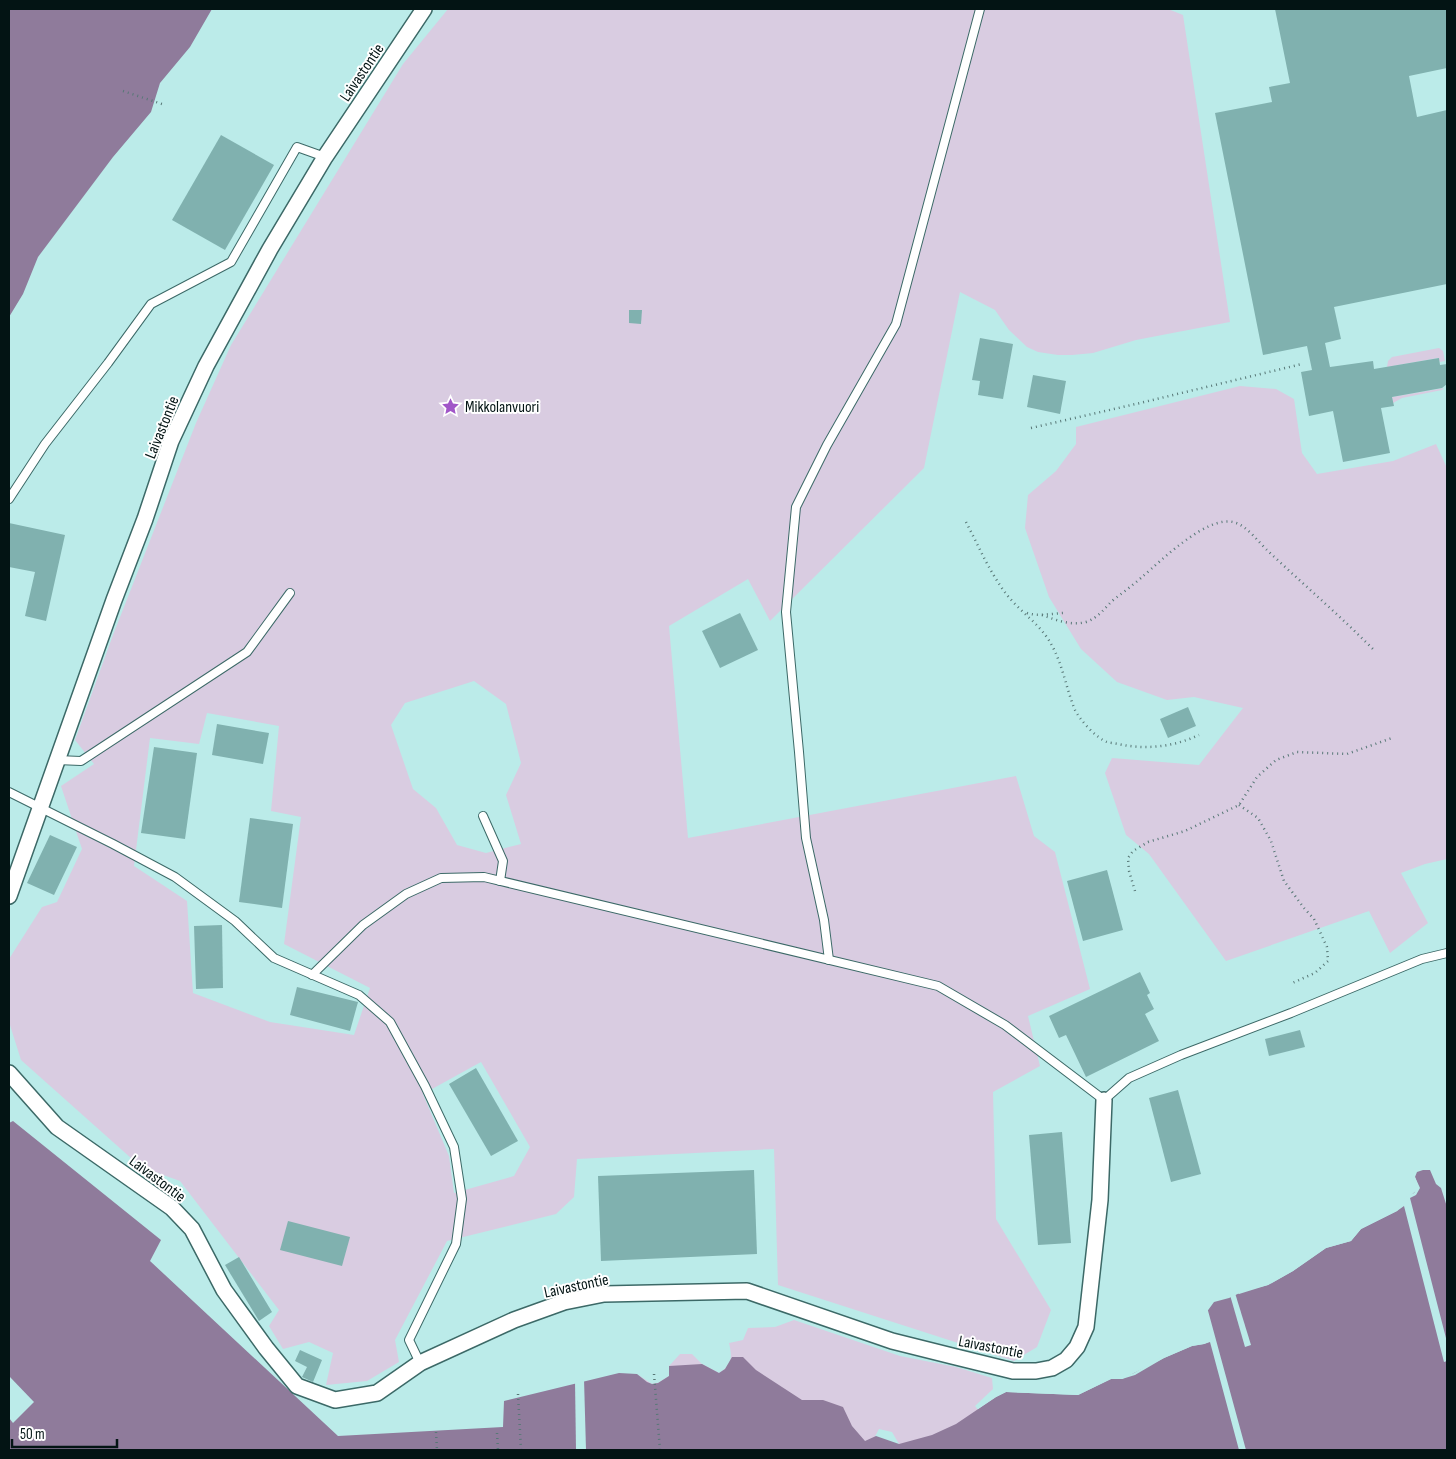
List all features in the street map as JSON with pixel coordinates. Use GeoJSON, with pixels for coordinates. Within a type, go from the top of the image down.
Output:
{"type":"FeatureCollection","features":[{"type":"Feature","properties":{"kind":"street","name":"Laivastontie"},"geometry":{"type":"LineString","coordinates":[[9,896],[114,600],[145,519],[171,441],[206,366],[270,249],[325,157],[424,9]]}},
{"type":"Feature","properties":{"kind":"street","name":"Laivastontie"},"geometry":{"type":"LineString","coordinates":[[9,1073],[57,1127],[172,1208],[192,1229],[224,1290],[266,1348],[297,1386],[335,1400],[377,1393],[420,1363],[514,1320],[564,1302],[604,1294],[747,1291],[892,1341],[918,1348],[1013,1371],[1036,1371],[1052,1368],[1066,1360],[1077,1347],[1086,1327],[1100,1200],[1104,1100]]}},
{"type":"Feature","properties":{"kind":"lane"},"geometry":{"type":"LineString","coordinates":[[829,960],[824,920],[806,838],[786,621],[787,590],[796,507],[827,445],[896,324],[980,9]]}},
{"type":"Feature","properties":{"kind":"lane"},"geometry":{"type":"LineString","coordinates":[[9,499],[45,444],[151,304],[231,262],[297,147],[325,157]]}},
{"type":"Feature","properties":{"kind":"lane"},"geometry":{"type":"LineString","coordinates":[[58,760],[81,760],[247,652],[290,593]]}},
{"type":"Feature","properties":{"kind":"lane"},"geometry":{"type":"LineString","coordinates":[[9,792],[175,877],[236,921],[274,958],[359,994],[390,1022],[425,1086],[454,1147],[462,1199],[456,1244],[409,1340],[420,1363]]}},
{"type":"Feature","properties":{"kind":"lane"},"geometry":{"type":"LineString","coordinates":[[483,816],[503,861],[500,881]]}},
{"type":"Feature","properties":{"kind":"lane"},"geometry":{"type":"LineString","coordinates":[[312,975],[363,925],[406,894],[441,878],[484,877],[938,986],[1005,1025],[1104,1100],[1129,1078],[1181,1055],[1291,1013],[1422,959],[1447,953]]}},
{"type":"Feature","properties":{"kind":"path"},"geometry":{"type":"LineString","coordinates":[[122,91],[162,104]]}},
{"type":"Feature","properties":{"kind":"path"},"geometry":{"type":"LineString","coordinates":[[1031,428],[1302,364]]}},
{"type":"Feature","properties":{"kind":"path"},"geometry":{"type":"LineString","coordinates":[[966,522],[994,578],[1009,597],[1047,636],[1076,712],[1090,730],[1106,742],[1147,748],[1170,745],[1199,735]]}},
{"type":"Feature","properties":{"kind":"path"},"geometry":{"type":"LineString","coordinates":[[1023,611],[1072,624],[1096,618],[1112,602],[1190,537],[1216,523],[1233,522],[1241,525],[1373,649]]}},
{"type":"Feature","properties":{"kind":"path"},"geometry":{"type":"LineString","coordinates":[[1042,615],[1066,613]]}},
{"type":"Feature","properties":{"kind":"path"},"geometry":{"type":"LineString","coordinates":[[1135,891],[1129,871],[1128,858],[1133,851],[1148,842],[1185,831],[1238,805],[1257,777],[1276,760],[1297,752],[1347,754],[1392,738]]}},
{"type":"Feature","properties":{"kind":"path"},"geometry":{"type":"LineString","coordinates":[[1238,805],[1258,818],[1271,841],[1284,881],[1314,918],[1327,947],[1328,962],[1315,972],[1290,984]]}},
{"type":"Feature","properties":{"kind":"path"},"geometry":{"type":"LineString","coordinates":[[654,1374],[660,1450]]}},
{"type":"Feature","properties":{"kind":"path"},"geometry":{"type":"LineString","coordinates":[[518,1394],[521,1450]]}},
{"type":"Feature","properties":{"kind":"path"},"geometry":{"type":"LineString","coordinates":[[436,1432],[437,1450]]}},
{"type":"Feature","properties":{"kind":"path"},"geometry":{"type":"LineString","coordinates":[[497,1433],[498,1450]]}},
{"type":"Feature","properties":{"kind":"shaded area"},"geometry":{"type":"Polygon","coordinates":[[[9,9],[212,9],[190,47],[160,83],[151,112],[113,157],[38,257],[23,294],[9,317],[9,9]]]}},
{"type":"Feature","properties":{"kind":"shaded area"},"geometry":{"type":"Polygon","coordinates":[[[448,9],[1168,9],[1183,15],[1230,322],[1136,340],[1093,353],[1058,355],[1038,352],[1027,347],[1009,330],[995,310],[960,292],[924,468],[770,621],[748,579],[669,626],[688,838],[1016,776],[1034,836],[1055,852],[1090,989],[1028,1016],[1040,1066],[993,1092],[996,1219],[1051,1310],[1037,1347],[1014,1361],[778,1285],[774,1149],[577,1159],[574,1197],[556,1214],[447,1241],[395,1340],[399,1362],[367,1381],[326,1385],[333,1353],[309,1342],[283,1349],[269,1326],[279,1310],[180,1181],[141,1167],[21,1060],[9,1022],[9,959],[42,907],[57,902],[82,849],[61,786],[94,764],[75,740],[113,635],[196,423],[231,345],[403,64],[448,9]],[[474,681],[405,703],[391,725],[413,789],[436,808],[457,845],[486,853],[521,844],[506,795],[521,763],[506,704],[474,681]],[[207,713],[199,744],[150,738],[134,866],[187,901],[193,993],[270,1022],[354,1035],[370,988],[284,944],[301,817],[271,811],[279,726],[207,713]],[[481,1062],[423,1094],[449,1156],[454,1193],[514,1176],[530,1147],[481,1062]]]}},
{"type":"Feature","properties":{"kind":"shaded area"},"geometry":{"type":"Polygon","coordinates":[[[1439,348],[1443,351],[1445,361],[1440,362],[1438,358],[1387,367],[1388,361],[1392,357],[1439,348]]]}},
{"type":"Feature","properties":{"kind":"shaded area"},"geometry":{"type":"Polygon","coordinates":[[[1240,386],[1276,389],[1294,399],[1302,453],[1317,474],[1393,461],[1436,444],[1447,468],[1447,859],[1425,864],[1401,873],[1428,923],[1390,953],[1369,911],[1226,961],[1149,854],[1126,835],[1105,773],[1112,758],[1199,765],[1243,708],[1194,697],[1167,700],[1117,682],[1081,649],[1049,597],[1025,528],[1028,495],[1056,471],[1076,444],[1076,427],[1240,386]]]}},
{"type":"Feature","properties":{"kind":"shaded area"},"geometry":{"type":"Polygon","coordinates":[[[1444,388],[1402,398],[1393,403],[1392,397],[1444,388]]]}},
{"type":"Feature","properties":{"kind":"shaded area"},"geometry":{"type":"Polygon","coordinates":[[[13,1121],[161,1240],[150,1261],[338,1436],[503,1427],[504,1401],[619,1373],[637,1374],[647,1382],[652,1384],[658,1383],[669,1376],[669,1366],[702,1364],[719,1373],[725,1369],[732,1357],[743,1357],[756,1370],[802,1400],[823,1400],[843,1407],[852,1426],[865,1441],[876,1436],[899,1444],[932,1435],[956,1424],[1006,1392],[1078,1395],[1111,1379],[1122,1379],[1192,1346],[1211,1341],[1206,1313],[1214,1302],[1268,1285],[1293,1271],[1326,1248],[1351,1241],[1361,1229],[1397,1211],[1419,1188],[1415,1177],[1417,1172],[1430,1170],[1436,1184],[1441,1188],[1447,1207],[1447,1450],[9,1450],[9,1123],[13,1121]]]}},
{"type":"Feature","properties":{"kind":"shaded area"},"geometry":{"type":"Polygon","coordinates":[[[794,1320],[900,1356],[956,1367],[992,1378],[993,1389],[975,1406],[978,1409],[996,1397],[977,1450],[899,1444],[892,1432],[879,1429],[871,1444],[669,1401],[637,1374],[652,1384],[658,1383],[669,1376],[669,1366],[680,1354],[692,1354],[702,1364],[719,1373],[727,1367],[730,1360],[729,1343],[743,1340],[748,1328],[775,1327],[794,1320]]]}},
{"type":"Feature","properties":{"kind":"pier"},"geometry":{"type":"Polygon","coordinates":[[[1415,1177],[1420,1188],[1416,1195],[1410,1198],[1447,1342],[1447,1361],[1444,1362],[1404,1206],[1361,1229],[1351,1241],[1326,1248],[1293,1271],[1268,1285],[1239,1294],[1237,1292],[1267,1282],[1292,1269],[1325,1246],[1350,1238],[1360,1227],[1396,1209],[1401,1205],[1405,1197],[1414,1193],[1417,1188],[1413,1178],[1415,1177]]]}},
{"type":"Feature","properties":{"kind":"pier"},"geometry":{"type":"Polygon","coordinates":[[[1235,1293],[1251,1345],[1245,1347],[1230,1295],[1235,1293]]]}},
{"type":"Feature","properties":{"kind":"pier"},"geometry":{"type":"Polygon","coordinates":[[[1207,1307],[1246,1450],[1239,1450],[1210,1342],[1192,1346],[1164,1358],[1135,1375],[1122,1379],[1111,1379],[1078,1395],[1006,1392],[978,1409],[976,1408],[994,1395],[1005,1390],[1077,1392],[1110,1377],[1122,1377],[1134,1373],[1163,1356],[1191,1343],[1209,1340],[1204,1313],[1207,1307]]]}},
{"type":"Feature","properties":{"kind":"pier"},"geometry":{"type":"Polygon","coordinates":[[[9,1376],[34,1402],[13,1423],[9,1418],[9,1376]]]}},
{"type":"Feature","properties":{"kind":"pier"},"geometry":{"type":"Polygon","coordinates":[[[584,1379],[586,1450],[576,1450],[575,1381],[584,1379]]]}},
{"type":"Feature","properties":{"kind":"building"},"geometry":{"type":"Polygon","coordinates":[[[1275,9],[1447,9],[1447,68],[1409,76],[1417,117],[1447,110],[1447,284],[1334,307],[1341,339],[1325,343],[1330,367],[1373,361],[1374,369],[1439,358],[1440,365],[1447,364],[1447,384],[1442,388],[1392,397],[1394,406],[1381,408],[1390,453],[1343,462],[1333,411],[1309,416],[1301,372],[1312,370],[1307,346],[1263,355],[1215,113],[1272,102],[1269,87],[1290,83],[1275,9]]]}},
{"type":"Feature","properties":{"kind":"building"},"geometry":{"type":"Polygon","coordinates":[[[221,135],[274,165],[225,250],[172,220],[221,135]]]}},
{"type":"Feature","properties":{"kind":"building"},"geometry":{"type":"Polygon","coordinates":[[[629,310],[642,310],[641,324],[629,323],[629,310]]]}},
{"type":"Feature","properties":{"kind":"building"},"geometry":{"type":"Polygon","coordinates":[[[980,338],[1013,344],[1003,399],[978,395],[980,381],[972,380],[980,338]]]}},
{"type":"Feature","properties":{"kind":"building"},"geometry":{"type":"Polygon","coordinates":[[[1033,375],[1066,381],[1060,414],[1027,407],[1033,375]]]}},
{"type":"Feature","properties":{"kind":"building"},"geometry":{"type":"Polygon","coordinates":[[[9,523],[65,535],[46,621],[25,616],[35,572],[9,567],[9,523]]]}},
{"type":"Feature","properties":{"kind":"building"},"geometry":{"type":"Polygon","coordinates":[[[740,613],[758,650],[720,668],[702,631],[740,613]]]}},
{"type":"Feature","properties":{"kind":"building"},"geometry":{"type":"Polygon","coordinates":[[[1188,707],[1196,726],[1168,738],[1160,719],[1188,707]]]}},
{"type":"Feature","properties":{"kind":"building"},"geometry":{"type":"Polygon","coordinates":[[[217,724],[269,733],[263,764],[212,755],[217,724]]]}},
{"type":"Feature","properties":{"kind":"building"},"geometry":{"type":"Polygon","coordinates":[[[154,747],[197,753],[185,839],[141,833],[154,747]]]}},
{"type":"Feature","properties":{"kind":"building"},"geometry":{"type":"Polygon","coordinates":[[[250,818],[293,824],[282,908],[239,902],[250,818]]]}},
{"type":"Feature","properties":{"kind":"building"},"geometry":{"type":"Polygon","coordinates":[[[50,835],[77,847],[54,895],[27,883],[50,835]]]}},
{"type":"Feature","properties":{"kind":"building"},"geometry":{"type":"Polygon","coordinates":[[[1107,870],[1123,930],[1083,941],[1067,881],[1107,870]]]}},
{"type":"Feature","properties":{"kind":"building"},"geometry":{"type":"Polygon","coordinates":[[[222,925],[223,988],[196,989],[194,926],[222,925]]]}},
{"type":"Feature","properties":{"kind":"building"},"geometry":{"type":"Polygon","coordinates":[[[1140,972],[1150,993],[1147,995],[1154,1009],[1145,1014],[1159,1041],[1086,1077],[1066,1035],[1059,1038],[1049,1016],[1140,972]]]}},
{"type":"Feature","properties":{"kind":"building"},"geometry":{"type":"Polygon","coordinates":[[[297,987],[358,1002],[350,1031],[290,1015],[297,987]]]}},
{"type":"Feature","properties":{"kind":"building"},"geometry":{"type":"Polygon","coordinates":[[[1300,1030],[1305,1047],[1269,1056],[1265,1039],[1300,1030]]]}},
{"type":"Feature","properties":{"kind":"building"},"geometry":{"type":"Polygon","coordinates":[[[476,1068],[518,1141],[491,1156],[449,1084],[476,1068]]]}},
{"type":"Feature","properties":{"kind":"building"},"geometry":{"type":"Polygon","coordinates":[[[1178,1090],[1201,1174],[1171,1182],[1149,1098],[1178,1090]]]}},
{"type":"Feature","properties":{"kind":"building"},"geometry":{"type":"Polygon","coordinates":[[[1062,1132],[1071,1243],[1038,1245],[1029,1135],[1062,1132]]]}},
{"type":"Feature","properties":{"kind":"building"},"geometry":{"type":"Polygon","coordinates":[[[754,1170],[757,1254],[601,1261],[598,1176],[754,1170]]]}},
{"type":"Feature","properties":{"kind":"building"},"geometry":{"type":"Polygon","coordinates":[[[288,1221],[350,1237],[342,1266],[280,1250],[288,1221]]]}},
{"type":"Feature","properties":{"kind":"building"},"geometry":{"type":"Polygon","coordinates":[[[239,1257],[272,1312],[259,1321],[225,1265],[239,1257]]]}},
{"type":"Feature","properties":{"kind":"building"},"geometry":{"type":"Polygon","coordinates":[[[300,1350],[322,1360],[313,1382],[302,1377],[307,1367],[295,1361],[300,1350]]]}},
{"type":"Feature","properties":{"kind":"place","name":"Mikkolanvuori"},"geometry":{"type":"Point","coordinates":[451,406]}}]}
